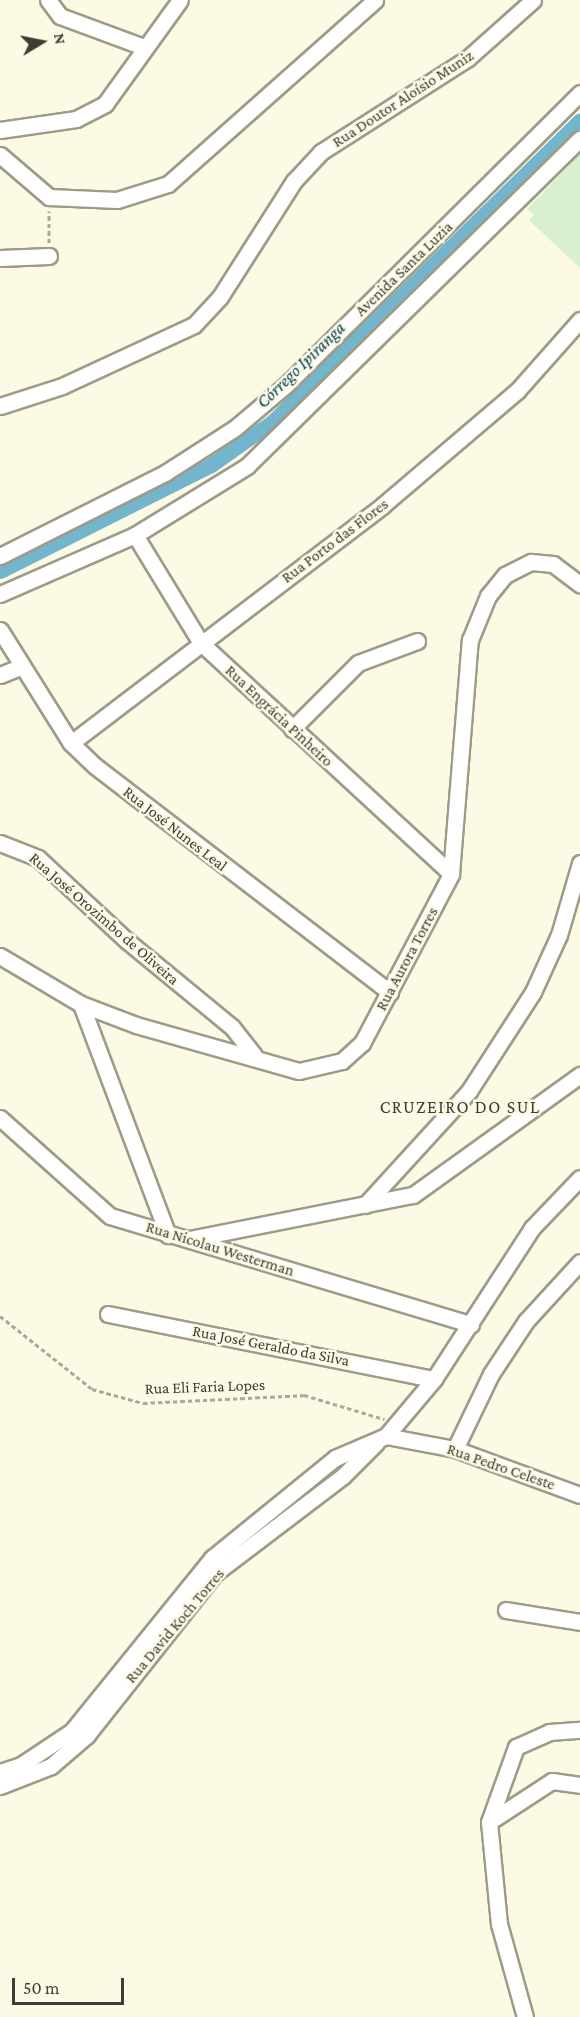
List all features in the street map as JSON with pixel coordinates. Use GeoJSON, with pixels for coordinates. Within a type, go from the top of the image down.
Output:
{"type":"FeatureCollection","features":[{"type":"Feature","properties":{"kind":"street"},"geometry":{"type":"LineString","coordinates":[[48,0],[60,16],[144,47]]}},
{"type":"Feature","properties":{"kind":"street"},"geometry":{"type":"LineString","coordinates":[[0,130],[76,119],[105,104],[180,0]]}},
{"type":"Feature","properties":{"kind":"street"},"geometry":{"type":"LineString","coordinates":[[0,155],[49,197],[117,200],[181,176],[278,82],[375,0]]}},
{"type":"Feature","properties":{"kind":"street","name":"Rua Doutor Aloísio Muniz"},"geometry":{"type":"LineString","coordinates":[[0,406],[62,386],[194,325],[220,297],[294,181],[321,152],[468,58],[533,0]]}},
{"type":"Feature","properties":{"kind":"street","name":"Avenida Santa Luzia"},"geometry":{"type":"LineString","coordinates":[[0,556],[165,473],[235,428],[287,384],[580,93]]}},
{"type":"Feature","properties":{"kind":"street","name":"Avenida Santa Luzia"},"geometry":{"type":"LineString","coordinates":[[0,594],[135,535],[247,466],[580,139]]}},
{"type":"Feature","properties":{"kind":"street"},"geometry":{"type":"LineString","coordinates":[[0,258],[49,256]]}},
{"type":"Feature","properties":{"kind":"street","name":"Rua Porto das Flores"},"geometry":{"type":"LineString","coordinates":[[71,742],[454,444],[517,391],[580,320]]}},
{"type":"Feature","properties":{"kind":"street","name":"Rua Engrácia Pinheiro"},"geometry":{"type":"LineString","coordinates":[[135,535],[201,643],[451,874]]}},
{"type":"Feature","properties":{"kind":"street","name":"Rua Aurora Torres"},"geometry":{"type":"LineString","coordinates":[[0,956],[81,1004],[136,1025],[254,1054],[299,1071],[342,1061],[362,1043],[451,874],[470,640],[488,596],[505,575],[531,562],[553,564],[580,584]]}},
{"type":"Feature","properties":{"kind":"street","name":"Rua José Nunes Leal"},"geometry":{"type":"LineString","coordinates":[[0,630],[20,667],[71,742],[390,992]]}},
{"type":"Feature","properties":{"kind":"street"},"geometry":{"type":"LineString","coordinates":[[292,729],[358,663],[417,641]]}},
{"type":"Feature","properties":{"kind":"street"},"geometry":{"type":"LineString","coordinates":[[0,675],[20,667]]}},
{"type":"Feature","properties":{"kind":"street","name":"Rua José Orozimbo de Oliveira"},"geometry":{"type":"LineString","coordinates":[[0,843],[38,858],[126,940],[232,1027],[254,1054]]}},
{"type":"Feature","properties":{"kind":"street"},"geometry":{"type":"LineString","coordinates":[[365,1205],[469,1091],[522,1011],[559,935],[580,863]]}},
{"type":"Feature","properties":{"kind":"street"},"geometry":{"type":"LineString","coordinates":[[81,1004],[168,1235]]}},
{"type":"Feature","properties":{"kind":"street"},"geometry":{"type":"LineString","coordinates":[[187,1240],[365,1205],[423,1190],[580,1075]]}},
{"type":"Feature","properties":{"kind":"street","name":"Rua Nicolau Westerman"},"geometry":{"type":"LineString","coordinates":[[0,1118],[92,1203],[110,1216],[471,1324]]}},
{"type":"Feature","properties":{"kind":"street","name":"Rua David Koch Torres"},"geometry":{"type":"LineString","coordinates":[[0,1786],[51,1766],[87,1735],[214,1574],[343,1476],[397,1424],[434,1378],[532,1228],[580,1178]]}},
{"type":"Feature","properties":{"kind":"street"},"geometry":{"type":"LineString","coordinates":[[455,1449],[491,1374],[526,1321],[580,1262]]}},
{"type":"Feature","properties":{"kind":"street","name":"Rua José Geraldo da Silva"},"geometry":{"type":"LineString","coordinates":[[108,1314],[434,1378]]}},
{"type":"Feature","properties":{"kind":"street","name":"Rua David Koch Torres"},"geometry":{"type":"LineString","coordinates":[[0,1772],[21,1765],[72,1731],[212,1558],[335,1458],[383,1438]]}},
{"type":"Feature","properties":{"kind":"street","name":"Rua Pedro Celeste"},"geometry":{"type":"LineString","coordinates":[[383,1438],[455,1449],[580,1495]]}},
{"type":"Feature","properties":{"kind":"street"},"geometry":{"type":"LineString","coordinates":[[506,1610],[580,1622]]}},
{"type":"Feature","properties":{"kind":"street"},"geometry":{"type":"LineString","coordinates":[[525,2017],[499,1924],[489,1822],[494,1796],[516,1747],[549,1732],[580,1730]]}},
{"type":"Feature","properties":{"kind":"street"},"geometry":{"type":"LineString","coordinates":[[489,1822],[542,1785],[580,1785]]}},
{"type":"Feature","properties":{"kind":"path"},"geometry":{"type":"LineString","coordinates":[[49,197],[49,256]]}},
{"type":"Feature","properties":{"kind":"path","name":"Rua Eli Faria Lopes"},"geometry":{"type":"LineString","coordinates":[[0,1316],[92,1389],[123,1398],[172,1403],[304,1395],[397,1424]]}},
{"type":"Feature","properties":{"kind":"green space"},"geometry":{"type":"Polygon","coordinates":[[[580,154],[580,268],[529,220],[534,215],[527,209],[580,154]]]}},
{"type":"Feature","properties":{"kind":"waterway","name":"Córrego Ipiranga"},"geometry":{"type":"LineString","coordinates":[[0,571],[211,465],[272,422],[580,120]]}},
{"type":"Feature","properties":{"kind":"district","name":"CRUZEIRO DO SUL"},"geometry":{"type":"Point","coordinates":[460,1107]}}]}
